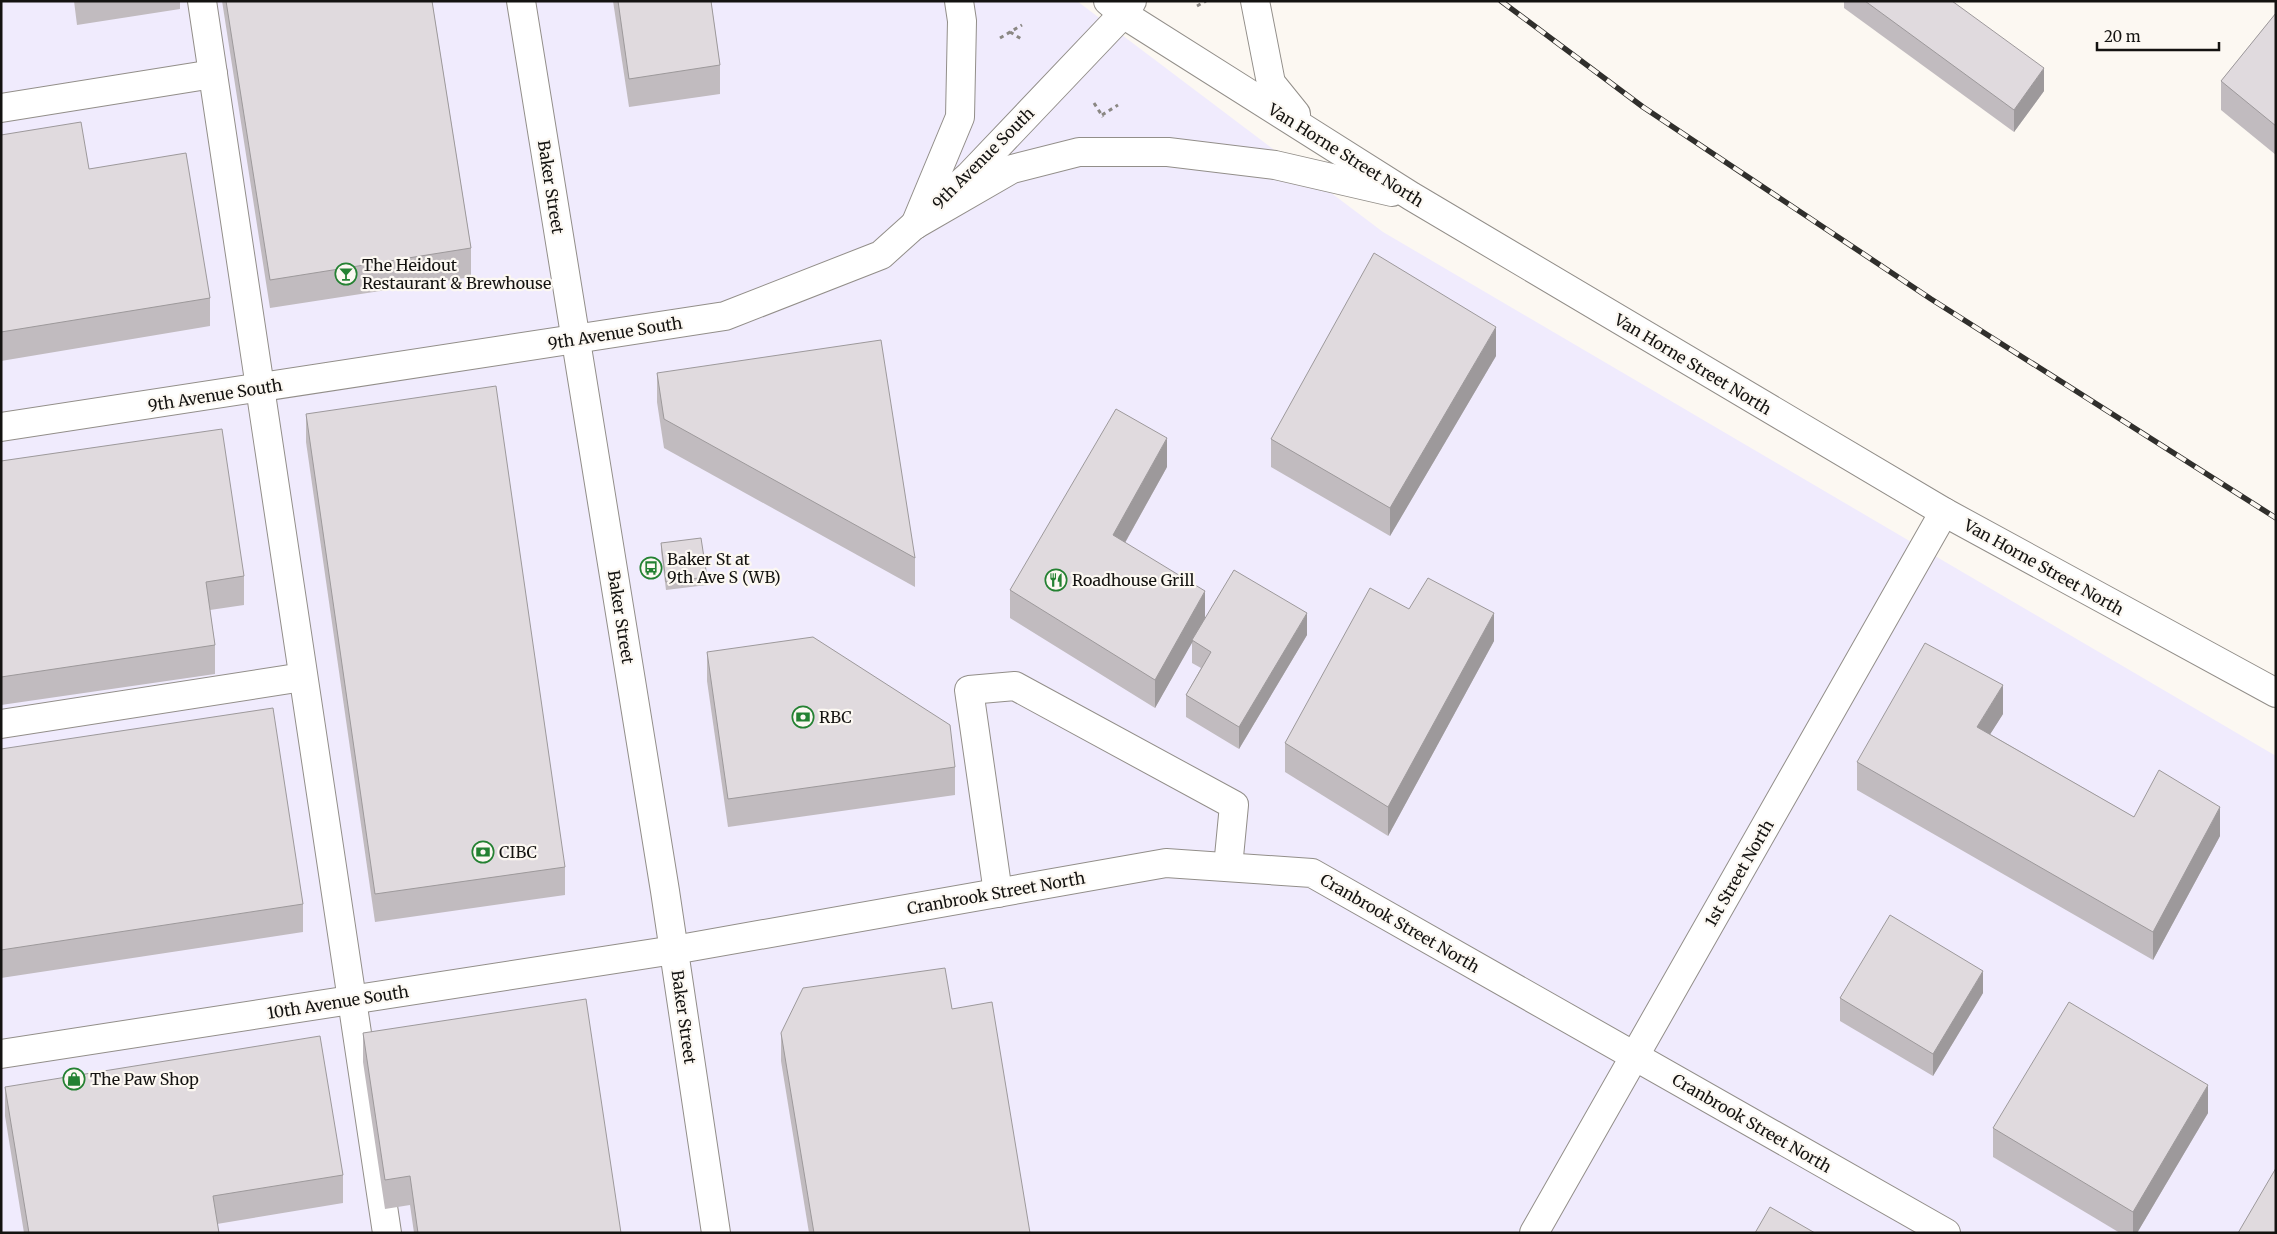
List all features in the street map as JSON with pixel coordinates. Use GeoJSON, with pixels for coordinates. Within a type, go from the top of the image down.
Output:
{"type":"FeatureCollection","features":[{"type":"Feature","properties":{"kind":"main road"},"geometry":{"type":"LineString","coordinates":[[202,1],[387,1233]]}},
{"type":"Feature","properties":{"kind":"main road","name":"Baker Street"},"geometry":{"type":"LineString","coordinates":[[521,1],[674,950],[716,1233]]}},
{"type":"Feature","properties":{"kind":"main road"},"geometry":{"type":"LineString","coordinates":[[915,225],[960,117],[962,21],[959,1]]}},
{"type":"Feature","properties":{"kind":"main road"},"geometry":{"type":"LineString","coordinates":[[1256,1],[1271,83],[1313,134]]}},
{"type":"Feature","properties":{"kind":"main road","name":"9th Avenue South"},"geometry":{"type":"LineString","coordinates":[[1,428],[726,316],[881,255],[969,176],[1121,5]]}},
{"type":"Feature","properties":{"kind":"main road","name":"Van Horne Street North"},"geometry":{"type":"LineString","coordinates":[[1121,5],[1313,134],[1411,196],[1944,512],[2276,693]]}},
{"type":"Feature","properties":{"kind":"main road"},"geometry":{"type":"LineString","coordinates":[[1,108],[213,74]]}},
{"type":"Feature","properties":{"kind":"main road"},"geometry":{"type":"LineString","coordinates":[[915,225],[1012,169],[1079,152],[1168,152],[1275,165],[1411,196]]}},
{"type":"Feature","properties":{"kind":"main road","name":"1st Street North"},"geometry":{"type":"LineString","coordinates":[[1534,1233],[1944,512]]}},
{"type":"Feature","properties":{"kind":"main road"},"geometry":{"type":"LineString","coordinates":[[1,724],[303,677]]}},
{"type":"Feature","properties":{"kind":"main road"},"geometry":{"type":"LineString","coordinates":[[998,893],[969,690],[1015,686],[1234,805],[1228,868]]}},
{"type":"Feature","properties":{"kind":"main road","name":"Cranbrook Street North"},"geometry":{"type":"LineString","coordinates":[[674,950],[1166,863],[1312,873],[1946,1233]]}},
{"type":"Feature","properties":{"kind":"main road","name":"10th Avenue South"},"geometry":{"type":"LineString","coordinates":[[1,1054],[674,950]]}},
{"type":"Feature","properties":{"kind":"path"},"geometry":{"type":"LineString","coordinates":[[1197,6],[1206,1]]}},
{"type":"Feature","properties":{"kind":"path"},"geometry":{"type":"LineString","coordinates":[[1000,38],[1022,25]]}},
{"type":"Feature","properties":{"kind":"path"},"geometry":{"type":"LineString","coordinates":[[1010,32],[1022,40]]}},
{"type":"Feature","properties":{"kind":"path"},"geometry":{"type":"LineString","coordinates":[[1102,115],[1118,105]]}},
{"type":"Feature","properties":{"kind":"shaded area"},"geometry":{"type":"Polygon","coordinates":[[[1,1],[1077,1],[1383,232],[2276,756],[2276,1233],[1,1233],[1,1]]]}},
{"type":"Feature","properties":{"kind":"building"},"geometry":{"type":"Polygon","coordinates":[[[226,1],[432,1],[471,248],[270,280],[226,1]]]}},
{"type":"Feature","properties":{"kind":"building"},"geometry":{"type":"Polygon","coordinates":[[[618,1],[711,1],[720,65],[629,79],[618,1]]]}},
{"type":"Feature","properties":{"kind":"building"},"geometry":{"type":"Polygon","coordinates":[[[1865,1],[1952,1],[2044,68],[2014,110],[1865,1]]]}},
{"type":"Feature","properties":{"kind":"building"},"geometry":{"type":"Polygon","coordinates":[[[2276,13],[2276,126],[2221,81],[2276,13]]]}},
{"type":"Feature","properties":{"kind":"building"},"geometry":{"type":"Polygon","coordinates":[[[81,122],[89,169],[186,153],[210,298],[1,332],[1,135],[81,122]]]}},
{"type":"Feature","properties":{"kind":"building"},"geometry":{"type":"Polygon","coordinates":[[[1374,253],[1496,327],[1390,508],[1271,439],[1374,253]]]}},
{"type":"Feature","properties":{"kind":"building"},"geometry":{"type":"Polygon","coordinates":[[[881,340],[915,558],[664,419],[657,373],[881,340]]]}},
{"type":"Feature","properties":{"kind":"building"},"geometry":{"type":"Polygon","coordinates":[[[496,386],[565,867],[375,894],[306,414],[496,386]]]}},
{"type":"Feature","properties":{"kind":"building"},"geometry":{"type":"Polygon","coordinates":[[[1116,409],[1167,438],[1113,535],[1205,591],[1155,680],[1010,590],[1116,409]]]}},
{"type":"Feature","properties":{"kind":"building"},"geometry":{"type":"Polygon","coordinates":[[[222,429],[244,576],[206,582],[215,645],[1,677],[1,461],[222,429]]]}},
{"type":"Feature","properties":{"kind":"building"},"geometry":{"type":"Polygon","coordinates":[[[701,538],[707,577],[666,582],[661,543],[701,538]]]}},
{"type":"Feature","properties":{"kind":"building"},"geometry":{"type":"Polygon","coordinates":[[[1234,570],[1307,613],[1239,727],[1186,695],[1211,652],[1192,640],[1234,570]]]}},
{"type":"Feature","properties":{"kind":"building"},"geometry":{"type":"Polygon","coordinates":[[[1428,578],[1494,613],[1388,807],[1285,743],[1370,588],[1409,609],[1428,578]]]}},
{"type":"Feature","properties":{"kind":"building","name":"RBC"},"geometry":{"type":"Polygon","coordinates":[[[813,637],[950,725],[955,767],[728,799],[707,652],[813,637]]]}},
{"type":"Feature","properties":{"kind":"building"},"geometry":{"type":"Polygon","coordinates":[[[1925,643],[2003,685],[1977,727],[2134,817],[2159,770],[2220,807],[2153,932],[1857,762],[1925,643]]]}},
{"type":"Feature","properties":{"kind":"building"},"geometry":{"type":"Polygon","coordinates":[[[273,708],[303,904],[1,950],[1,749],[273,708]]]}},
{"type":"Feature","properties":{"kind":"building"},"geometry":{"type":"Polygon","coordinates":[[[1890,915],[1983,971],[1933,1054],[1840,998],[1890,915]]]}},
{"type":"Feature","properties":{"kind":"building"},"geometry":{"type":"Polygon","coordinates":[[[945,968],[952,1009],[992,1002],[1030,1233],[814,1233],[781,1033],[803,988],[945,968]]]}},
{"type":"Feature","properties":{"kind":"building"},"geometry":{"type":"Polygon","coordinates":[[[586,999],[621,1233],[418,1233],[410,1176],[385,1180],[363,1033],[586,999]]]}},
{"type":"Feature","properties":{"kind":"building"},"geometry":{"type":"Polygon","coordinates":[[[2069,1002],[2208,1085],[2133,1212],[1993,1128],[2069,1002]]]}},
{"type":"Feature","properties":{"kind":"building"},"geometry":{"type":"Polygon","coordinates":[[[320,1036],[343,1175],[213,1196],[219,1233],[29,1233],[5,1087],[320,1036]]]}},
{"type":"Feature","properties":{"kind":"building"},"geometry":{"type":"Polygon","coordinates":[[[2276,1168],[2276,1233],[2238,1233],[2276,1168]]]}},
{"type":"Feature","properties":{"kind":"building"},"geometry":{"type":"Polygon","coordinates":[[[1770,1207],[1815,1233],[1755,1233],[1770,1207]]]}},
{"type":"Feature","properties":{"kind":"railway"},"geometry":{"type":"LineString","coordinates":[[1501,1],[1643,107],[1931,299],[2276,518]]}},
{"type":"Feature","properties":{"kind":"place","name":"The Heidout Restaurant & Brewhouse"},"geometry":{"type":"Point","coordinates":[346,274]}},
{"type":"Feature","properties":{"kind":"place","name":"Baker St at 9th Ave S (WB)"},"geometry":{"type":"Point","coordinates":[651,568]}},
{"type":"Feature","properties":{"kind":"place","name":"Roadhouse Grill"},"geometry":{"type":"Point","coordinates":[1056,580]}},
{"type":"Feature","properties":{"kind":"place","name":"RBC"},"geometry":{"type":"Point","coordinates":[803,717]}},
{"type":"Feature","properties":{"kind":"place","name":"CIBC"},"geometry":{"type":"Point","coordinates":[483,852]}},
{"type":"Feature","properties":{"kind":"place","name":"The Paw Shop"},"geometry":{"type":"Point","coordinates":[74,1079]}}]}
